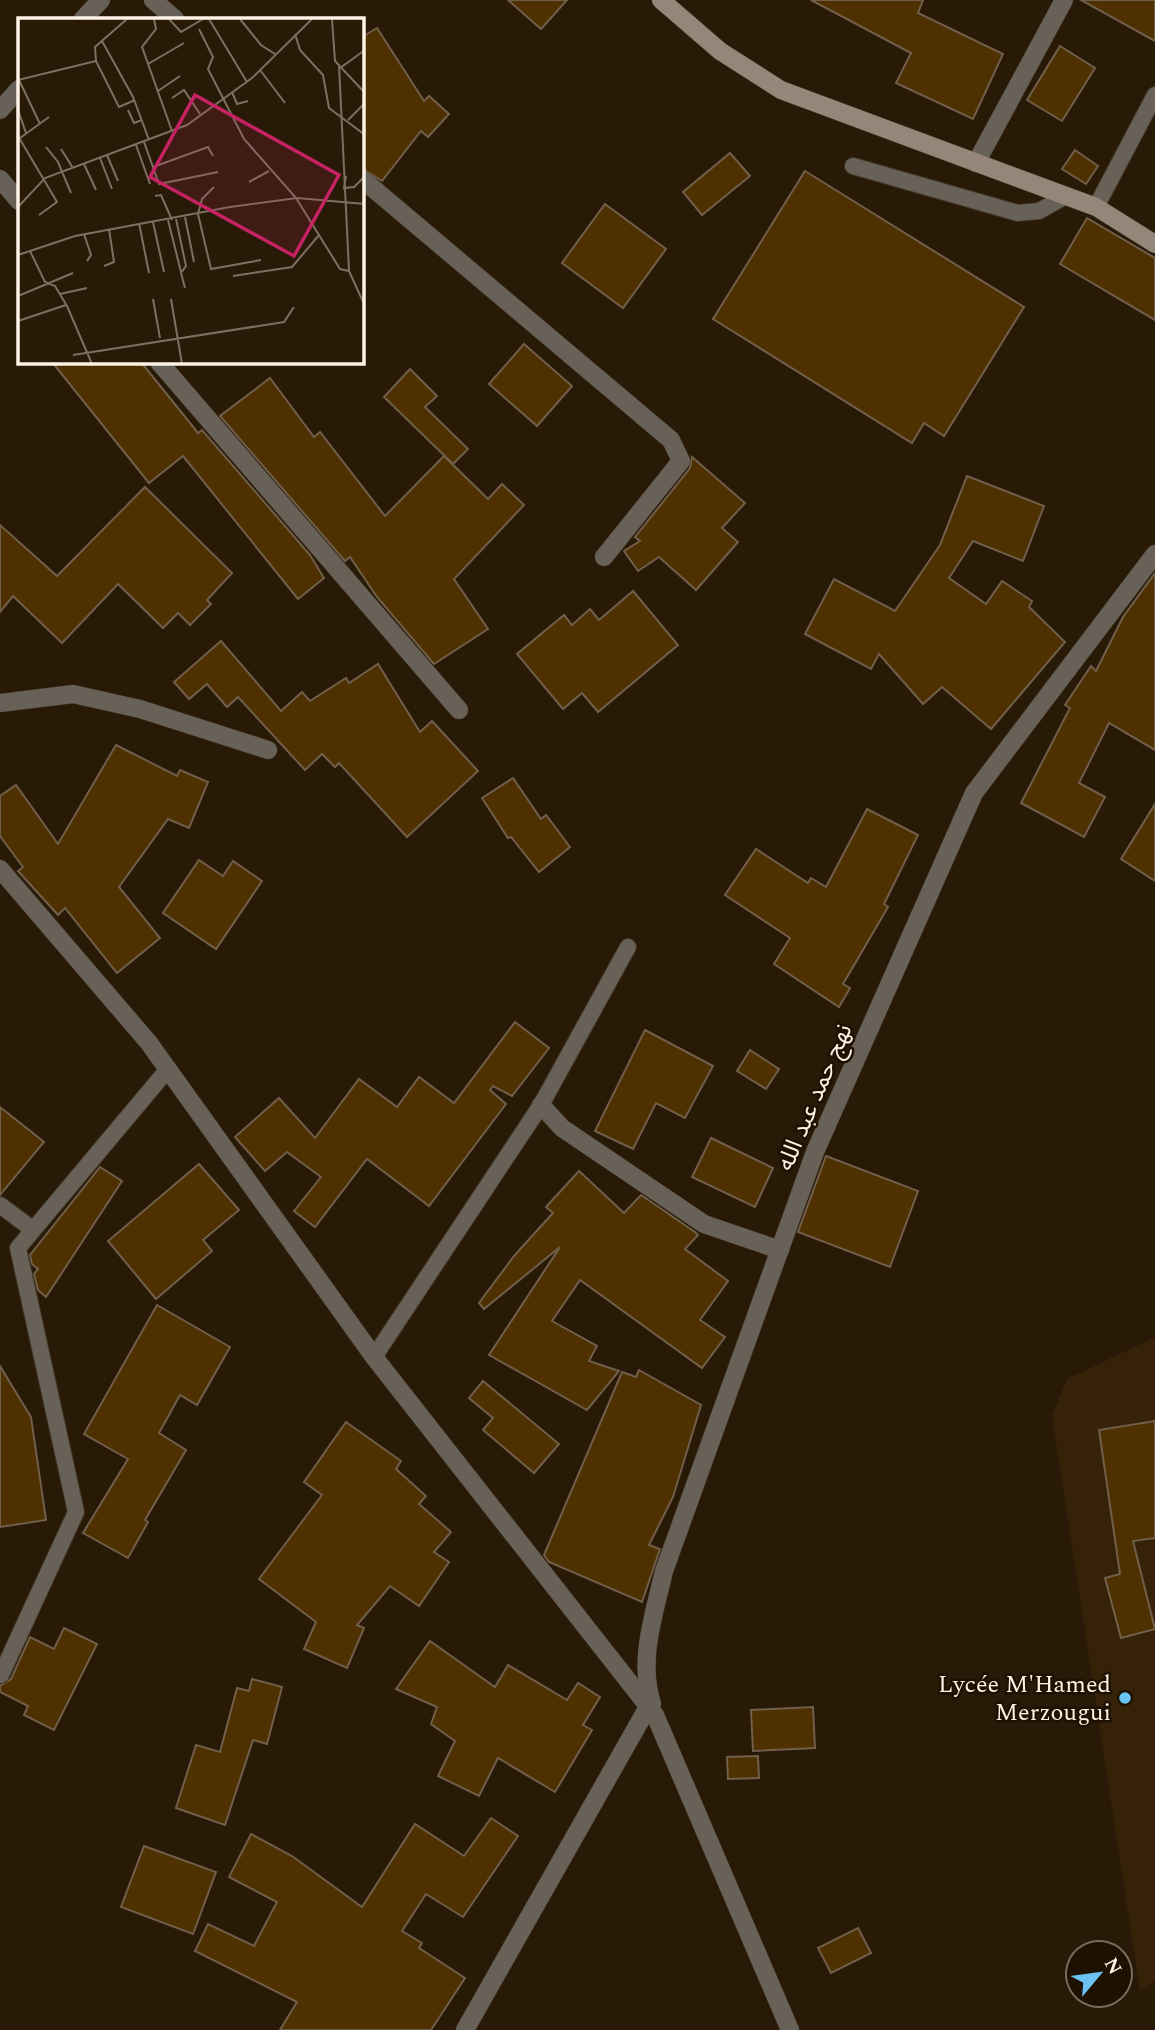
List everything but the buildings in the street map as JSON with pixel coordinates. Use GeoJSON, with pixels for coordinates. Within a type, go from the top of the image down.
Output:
{"type":"FeatureCollection","features":[{"type":"Feature","properties":{"kind":"street"},"geometry":{"type":"LineString","coordinates":[[84,18],[101,0]]}},
{"type":"Feature","properties":{"kind":"street"},"geometry":{"type":"LineString","coordinates":[[153,0],[174,18]]}},
{"type":"Feature","properties":{"kind":"street"},"geometry":{"type":"LineString","coordinates":[[661,0],[720,51],[781,90],[1096,207],[1155,244]]}},
{"type":"Feature","properties":{"kind":"street"},"geometry":{"type":"LineString","coordinates":[[976,163],[1064,0]]}},
{"type":"Feature","properties":{"kind":"street"},"geometry":{"type":"LineString","coordinates":[[0,110],[18,90]]}},
{"type":"Feature","properties":{"kind":"street"},"geometry":{"type":"LineString","coordinates":[[0,179],[18,200]]}},
{"type":"Feature","properties":{"kind":"street"},"geometry":{"type":"LineString","coordinates":[[364,181],[671,440],[681,461],[604,557]]}},
{"type":"Feature","properties":{"kind":"street"},"geometry":{"type":"LineString","coordinates":[[161,364],[459,710]]}},
{"type":"Feature","properties":{"kind":"street","name":"نهج حمد عبد الله"},"geometry":{"type":"LineString","coordinates":[[652,1711],[645,1681],[648,1637],[664,1571],[816,1152],[974,793],[1155,554]]}},
{"type":"Feature","properties":{"kind":"street"},"geometry":{"type":"LineString","coordinates":[[0,703],[73,694],[140,709],[268,750]]}},
{"type":"Feature","properties":{"kind":"street"},"geometry":{"type":"LineString","coordinates":[[0,869],[149,1043],[374,1357],[652,1711],[790,2030]]}},
{"type":"Feature","properties":{"kind":"street"},"geometry":{"type":"LineString","coordinates":[[541,1105],[562,1128],[704,1224],[780,1251]]}},
{"type":"Feature","properties":{"kind":"street"},"geometry":{"type":"LineString","coordinates":[[465,2030],[652,1711]]}},
{"type":"Feature","properties":{"kind":"lane"},"geometry":{"type":"LineString","coordinates":[[1096,207],[1155,96]]}},
{"type":"Feature","properties":{"kind":"lane"},"geometry":{"type":"LineString","coordinates":[[853,166],[1018,213],[1039,211],[1066,196]]}},
{"type":"Feature","properties":{"kind":"lane"},"geometry":{"type":"LineString","coordinates":[[374,1357],[541,1105],[628,947]]}},
{"type":"Feature","properties":{"kind":"lane"},"geometry":{"type":"LineString","coordinates":[[1,1675],[76,1512],[18,1248],[168,1069]]}},
{"type":"Feature","properties":{"kind":"lane"},"geometry":{"type":"LineString","coordinates":[[0,1205],[32,1229]]}},
{"type":"Feature","properties":{"kind":"shaded area","name":"Lycée M'Hamed Merzougui"},"geometry":{"type":"Polygon","coordinates":[[[1155,1337],[1155,1981],[1140,1991],[1052,1416],[1067,1379],[1155,1337]]]}},
{"type":"Feature","properties":{"kind":"place","name":"Lycée M'Hamed Merzougui"},"geometry":{"type":"Point","coordinates":[1125,1698]}}]}
